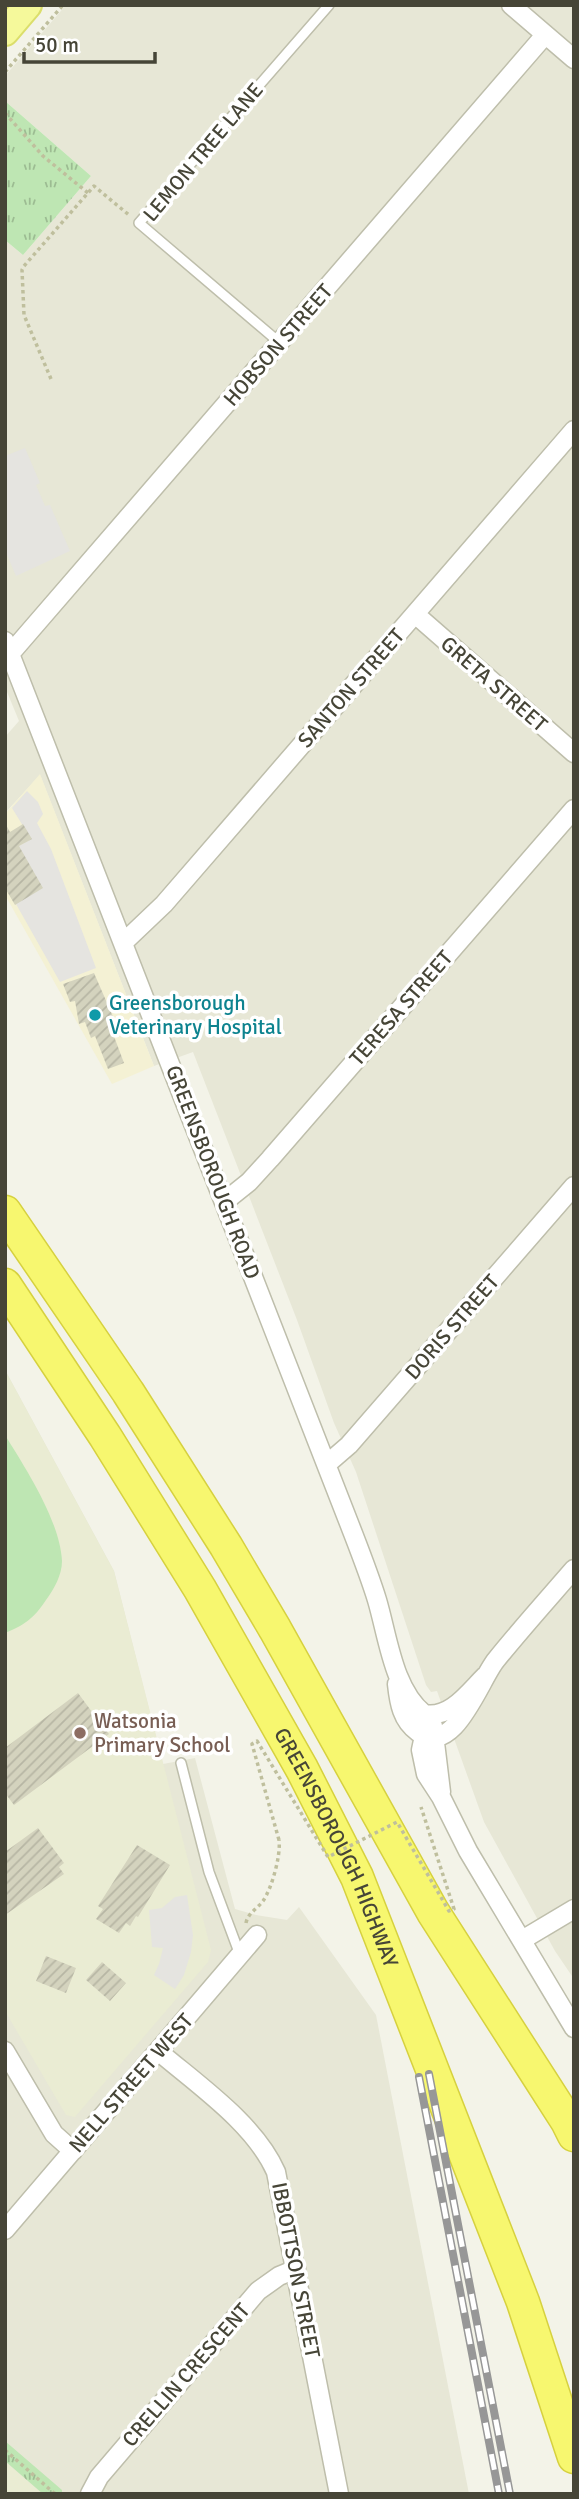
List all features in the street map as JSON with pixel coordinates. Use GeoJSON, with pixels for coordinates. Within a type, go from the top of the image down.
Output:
{"type":"FeatureCollection","features":[{"type":"Feature","properties":{"kind":"highway"},"geometry":{"type":"LineString","coordinates":[[5,1212],[128,1392],[226,1546],[433,1912],[574,2135]]}},
{"type":"Feature","properties":{"kind":"highway","name":"GREENSBOROUGH HIGHWAY"},"geometry":{"type":"LineString","coordinates":[[5,1285],[105,1436],[200,1588],[302,1769],[357,1877],[523,2302],[574,2455]]}},
{"type":"Feature","properties":{"kind":"main road"},"geometry":{"type":"LineString","coordinates":[[5,32],[28,5]]}},
{"type":"Feature","properties":{"kind":"street"},"geometry":{"type":"LineString","coordinates":[[511,5],[574,59]]}},
{"type":"Feature","properties":{"kind":"street","name":"HOBSON STREET"},"geometry":{"type":"LineString","coordinates":[[8,647],[280,343],[545,35]]}},
{"type":"Feature","properties":{"kind":"street","name":"SANTON STREET"},"geometry":{"type":"LineString","coordinates":[[124,943],[164,904],[574,430]]}},
{"type":"Feature","properties":{"kind":"street","name":"GRETA STREET"},"geometry":{"type":"LineString","coordinates":[[415,614],[574,753]]}},
{"type":"Feature","properties":{"kind":"street","name":"GREENSBOROUGH ROAD"},"geometry":{"type":"LineString","coordinates":[[8,647],[327,1464],[376,1599],[396,1667],[402,1711],[415,1731],[429,1736]]}},
{"type":"Feature","properties":{"kind":"street","name":"TERESA STREET"},"geometry":{"type":"LineString","coordinates":[[224,1202],[249,1182],[270,1159],[574,809]]}},
{"type":"Feature","properties":{"kind":"street","name":"DORIS STREET"},"geometry":{"type":"LineString","coordinates":[[327,1464],[349,1445],[574,1186]]}},
{"type":"Feature","properties":{"kind":"street"},"geometry":{"type":"LineString","coordinates":[[574,1569],[485,1676],[449,1710],[432,1716],[429,1736],[441,1797],[468,1851],[574,2028]]}},
{"type":"Feature","properties":{"kind":"street","name":"GREENSBOROUGH ROAD"},"geometry":{"type":"LineString","coordinates":[[396,1667],[416,1708],[432,1716]]}},
{"type":"Feature","properties":{"kind":"street"},"geometry":{"type":"LineString","coordinates":[[429,1736],[449,1732],[468,1709],[485,1676]]}},
{"type":"Feature","properties":{"kind":"street"},"geometry":{"type":"LineString","coordinates":[[522,1940],[574,1909]]}},
{"type":"Feature","properties":{"kind":"street","name":"NELL STREET WEST"},"geometry":{"type":"LineString","coordinates":[[5,2230],[240,1955],[251,1931]]}},
{"type":"Feature","properties":{"kind":"street"},"geometry":{"type":"LineString","coordinates":[[5,2051],[54,2134],[73,2151]]}},
{"type":"Feature","properties":{"kind":"street","name":"IBBOTTSON STREET"},"geometry":{"type":"LineString","coordinates":[[158,2052],[243,2125],[266,2153],[276,2172],[339,2494]]}},
{"type":"Feature","properties":{"kind":"street","name":"CRELLIN CRESCENT"},"geometry":{"type":"LineString","coordinates":[[90,2494],[99,2477],[258,2291],[279,2276],[296,2269]]}},
{"type":"Feature","properties":{"kind":"lane","name":"LEMON TREE LANE"},"geometry":{"type":"LineString","coordinates":[[280,343],[139,223],[329,5]]}},
{"type":"Feature","properties":{"kind":"lane"},"geometry":{"type":"LineString","coordinates":[[181,1763],[209,1872],[240,1955]]}},
{"type":"Feature","properties":{"kind":"path"},"geometry":{"type":"LineString","coordinates":[[5,72],[63,5]]}},
{"type":"Feature","properties":{"kind":"path"},"geometry":{"type":"LineString","coordinates":[[5,113],[43,156],[88,193]]}},
{"type":"Feature","properties":{"kind":"path"},"geometry":{"type":"LineString","coordinates":[[51,379],[24,315],[22,270],[94,186],[139,223]]}},
{"type":"Feature","properties":{"kind":"path"},"geometry":{"type":"LineString","coordinates":[[251,1931],[247,1918],[264,1900],[281,1851],[252,1744],[257,1741],[328,1857],[397,1822],[449,1911],[454,1909],[421,1807]]}},
{"type":"Feature","properties":{"kind":"path"},"geometry":{"type":"LineString","coordinates":[[5,2450],[55,2494]]}},
{"type":"Feature","properties":{"kind":"shaded area"},"geometry":{"type":"Polygon","coordinates":[[[66,5],[574,5],[574,1979],[555,1951],[484,1822],[437,1691],[431,1692],[426,1685],[356,1472],[334,1423],[193,1052],[154,1066],[40,775],[5,813],[5,737],[19,721],[5,687],[5,240],[23,255],[91,176],[5,101],[5,76],[66,5]]]}},
{"type":"Feature","properties":{"kind":"shaded area"},"geometry":{"type":"Polygon","coordinates":[[[25,448],[40,483],[36,485],[45,506],[50,505],[70,551],[16,576],[5,550],[5,456],[25,448]]]}},
{"type":"Feature","properties":{"kind":"shaded area"},"geometry":{"type":"Polygon","coordinates":[[[40,774],[154,1066],[112,1084],[5,895],[5,814],[40,774]]]}},
{"type":"Feature","properties":{"kind":"shaded area"},"geometry":{"type":"Polygon","coordinates":[[[27,791],[38,802],[43,814],[37,823],[51,849],[96,968],[60,982],[16,904],[19,846],[31,839],[12,808],[27,791]]]}},
{"type":"Feature","properties":{"kind":"shaded area"},"geometry":{"type":"Polygon","coordinates":[[[5,1370],[114,1571],[163,1764],[195,1758],[235,1909],[287,1920],[299,1907],[376,2015],[469,2494],[5,2494],[5,1370]]]}},
{"type":"Feature","properties":{"kind":"shaded area","name":"Watsonia Primary School"},"geometry":{"type":"Polygon","coordinates":[[[5,1370],[114,1571],[211,1950],[208,1962],[75,2117],[66,2115],[5,2011],[5,1370]]]}},
{"type":"Feature","properties":{"kind":"shaded area"},"geometry":{"type":"Polygon","coordinates":[[[187,1895],[193,1935],[191,1952],[184,1975],[175,1989],[154,1975],[163,1948],[152,1947],[149,1910],[162,1908],[175,1897],[187,1895]]]}},
{"type":"Feature","properties":{"kind":"shaded area"},"geometry":{"type":"Polygon","coordinates":[[[5,2461],[43,2494],[5,2494],[5,2461]]]}},
{"type":"Feature","properties":{"kind":"green space"},"geometry":{"type":"Polygon","coordinates":[[[5,101],[91,176],[23,255],[5,240],[5,101]]]}},
{"type":"Feature","properties":{"kind":"green space"},"geometry":{"type":"Polygon","coordinates":[[[5,1435],[49,1513],[60,1545],[62,1561],[57,1582],[42,1606],[28,1620],[5,1633],[5,1435]]]}},
{"type":"Feature","properties":{"kind":"green space"},"geometry":{"type":"Polygon","coordinates":[[[5,2441],[62,2490],[62,2494],[43,2494],[5,2461],[5,2441]]]}},
{"type":"Feature","properties":{"kind":"building"},"geometry":{"type":"Polygon","coordinates":[[[5,823],[10,832],[23,824],[32,839],[19,846],[43,888],[15,905],[5,888],[5,823]]]}},
{"type":"Feature","properties":{"kind":"building","name":"Greensborough Veterinary Hospital"},"geometry":{"type":"Polygon","coordinates":[[[94,973],[118,1028],[112,1031],[124,1063],[108,1069],[95,1036],[91,1038],[85,1022],[79,1024],[75,1001],[70,1002],[63,984],[94,973]]]}},
{"type":"Feature","properties":{"kind":"building"},"geometry":{"type":"Polygon","coordinates":[[[78,1693],[95,1716],[99,1713],[109,1726],[105,1729],[109,1734],[14,1805],[5,1793],[5,1748],[78,1693]]]}},
{"type":"Feature","properties":{"kind":"building"},"geometry":{"type":"Polygon","coordinates":[[[38,1828],[64,1863],[59,1867],[64,1874],[5,1915],[5,1852],[38,1828]]]}},
{"type":"Feature","properties":{"kind":"building"},"geometry":{"type":"Polygon","coordinates":[[[137,1845],[170,1865],[138,1917],[136,1916],[130,1926],[126,1923],[119,1933],[96,1919],[103,1909],[98,1906],[137,1845]]]}},
{"type":"Feature","properties":{"kind":"building"},"geometry":{"type":"Polygon","coordinates":[[[46,1956],[76,1968],[66,1993],[36,1981],[46,1956]]]}},
{"type":"Feature","properties":{"kind":"building"},"geometry":{"type":"Polygon","coordinates":[[[102,1962],[126,1983],[110,2001],[86,1980],[102,1962]]]}},
{"type":"Feature","properties":{"kind":"railway"},"geometry":{"type":"LineString","coordinates":[[429,2074],[510,2494]]}},
{"type":"Feature","properties":{"kind":"railway"},"geometry":{"type":"LineString","coordinates":[[419,2077],[499,2494]]}},
{"type":"Feature","properties":{"kind":"place","name":"Greensborough Veterinary Hospital"},"geometry":{"type":"Point","coordinates":[95,1015]}},
{"type":"Feature","properties":{"kind":"place","name":"Watsonia Primary School"},"geometry":{"type":"Point","coordinates":[80,1733]}}]}
